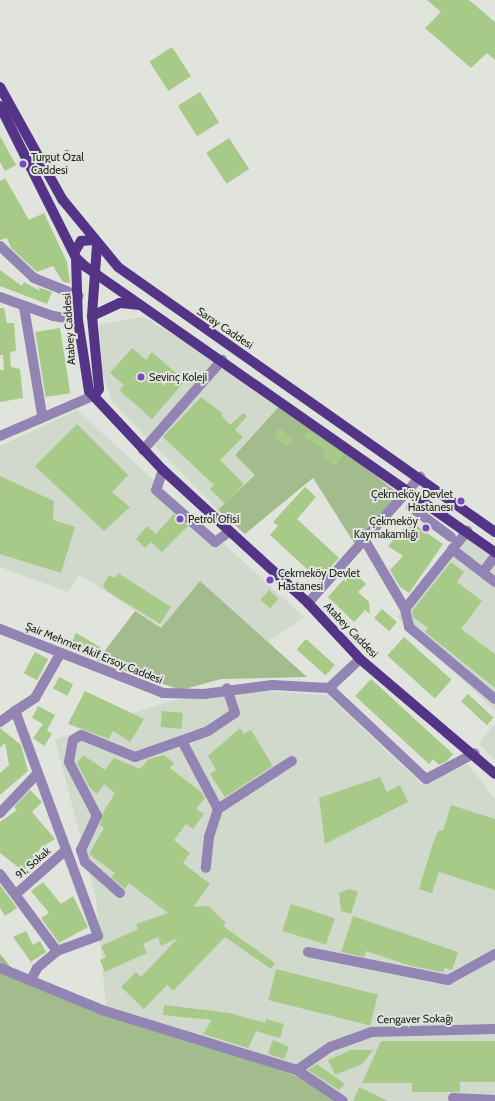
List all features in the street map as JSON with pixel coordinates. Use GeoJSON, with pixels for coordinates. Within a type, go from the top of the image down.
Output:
{"type":"FeatureCollection","features":[{"type":"Feature","properties":{"kind":"main road","name":"Saray Caddesi"},"geometry":{"type":"LineString","coordinates":[[0,87],[62,198],[95,243],[118,267],[154,294],[420,477],[495,532]]}},
{"type":"Feature","properties":{"kind":"main road"},"geometry":{"type":"LineString","coordinates":[[0,106],[77,257],[96,275],[409,488],[495,552]]}},
{"type":"Feature","properties":{"kind":"main road"},"geometry":{"type":"LineString","coordinates":[[77,257],[81,241],[95,243],[98,258],[92,316],[99,389],[95,395]]}},
{"type":"Feature","properties":{"kind":"main road"},"geometry":{"type":"LineString","coordinates":[[77,257],[98,258]]}},
{"type":"Feature","properties":{"kind":"main road","name":"Atabey Caddesi"},"geometry":{"type":"LineString","coordinates":[[77,257],[79,296],[78,320],[84,374],[89,391],[95,395],[143,450],[163,470],[308,603],[360,659],[475,753],[495,774]]}},
{"type":"Feature","properties":{"kind":"main road"},"geometry":{"type":"LineString","coordinates":[[92,316],[120,303],[142,305]]}},
{"type":"Feature","properties":{"kind":"street"},"geometry":{"type":"LineString","coordinates":[[0,246],[34,278],[79,296]]}},
{"type":"Feature","properties":{"kind":"street"},"geometry":{"type":"LineString","coordinates":[[0,297],[24,307],[78,320]]}},
{"type":"Feature","properties":{"kind":"street"},"geometry":{"type":"LineString","coordinates":[[24,307],[42,415]]}},
{"type":"Feature","properties":{"kind":"street"},"geometry":{"type":"LineString","coordinates":[[143,450],[222,360]]}},
{"type":"Feature","properties":{"kind":"street"},"geometry":{"type":"LineString","coordinates":[[0,436],[42,415],[95,395]]}},
{"type":"Feature","properties":{"kind":"street"},"geometry":{"type":"LineString","coordinates":[[163,470],[156,490],[215,542],[229,532]]}},
{"type":"Feature","properties":{"kind":"street"},"geometry":{"type":"LineString","coordinates":[[308,603],[420,477]]}},
{"type":"Feature","properties":{"kind":"street"},"geometry":{"type":"LineString","coordinates":[[411,507],[452,537]]}},
{"type":"Feature","properties":{"kind":"street"},"geometry":{"type":"LineString","coordinates":[[432,523],[440,512]]}},
{"type":"Feature","properties":{"kind":"street"},"geometry":{"type":"LineString","coordinates":[[405,609],[467,531]]}},
{"type":"Feature","properties":{"kind":"street"},"geometry":{"type":"LineString","coordinates":[[364,539],[405,609],[409,627],[495,699]]}},
{"type":"Feature","properties":{"kind":"street"},"geometry":{"type":"LineString","coordinates":[[452,549],[495,582]]}},
{"type":"Feature","properties":{"kind":"street"},"geometry":{"type":"LineString","coordinates":[[483,572],[495,556]]}},
{"type":"Feature","properties":{"kind":"street","name":"Şair Mehmet Akif Ersoy Caddesi"},"geometry":{"type":"LineString","coordinates":[[0,629],[60,654],[163,693],[204,694],[227,688],[272,684],[329,688]]}},
{"type":"Feature","properties":{"kind":"street"},"geometry":{"type":"LineString","coordinates":[[0,722],[35,698],[60,654]]}},
{"type":"Feature","properties":{"kind":"street"},"geometry":{"type":"LineString","coordinates":[[360,659],[329,688],[426,778],[475,753]]}},
{"type":"Feature","properties":{"kind":"street"},"geometry":{"type":"LineString","coordinates":[[120,894],[85,862],[81,850],[97,816],[69,762],[73,740],[81,735],[135,757],[182,741],[208,730],[235,712],[227,688]]}},
{"type":"Feature","properties":{"kind":"street"},"geometry":{"type":"LineString","coordinates":[[15,711],[36,775],[98,936],[57,951],[37,968],[32,978]]}},
{"type":"Feature","properties":{"kind":"street"},"geometry":{"type":"LineString","coordinates":[[182,741],[218,810]]}},
{"type":"Feature","properties":{"kind":"street"},"geometry":{"type":"LineString","coordinates":[[206,868],[209,837],[218,810],[292,761]]}},
{"type":"Feature","properties":{"kind":"street"},"geometry":{"type":"LineString","coordinates":[[0,813],[36,775]]}},
{"type":"Feature","properties":{"kind":"street","name":"91. Sokak"},"geometry":{"type":"LineString","coordinates":[[16,894],[66,851]]}},
{"type":"Feature","properties":{"kind":"street"},"geometry":{"type":"LineString","coordinates":[[0,874],[57,951]]}},
{"type":"Feature","properties":{"kind":"street"},"geometry":{"type":"LineString","coordinates":[[308,952],[448,980],[495,954]]}},
{"type":"Feature","properties":{"kind":"street"},"geometry":{"type":"LineString","coordinates":[[0,968],[32,978],[105,1011],[297,1070],[343,1101]]}},
{"type":"Feature","properties":{"kind":"street","name":"Cengaver Sokağı"},"geometry":{"type":"LineString","coordinates":[[297,1070],[330,1047],[372,1032],[495,1029]]}},
{"type":"Feature","properties":{"kind":"street"},"geometry":{"type":"LineString","coordinates":[[453,1098],[495,1100]]}},
{"type":"Feature","properties":{"kind":"shaded area"},"geometry":{"type":"Polygon","coordinates":[[[144,317],[283,402],[235,454],[255,475],[218,510],[112,402],[102,372],[99,324],[144,317]]]}},
{"type":"Feature","properties":{"kind":"shaded area"},"geometry":{"type":"Polygon","coordinates":[[[77,410],[304,617],[268,642],[200,581],[161,628],[79,574],[68,592],[0,567],[0,446],[77,410]]]}},
{"type":"Feature","properties":{"kind":"shaded area"},"geometry":{"type":"Polygon","coordinates":[[[461,533],[495,559],[495,711],[397,617],[461,533]]]}},
{"type":"Feature","properties":{"kind":"shaded area"},"geometry":{"type":"Polygon","coordinates":[[[251,690],[327,695],[422,784],[468,764],[495,799],[495,1101],[348,1101],[299,1077],[106,1006],[96,899],[55,739],[170,701],[251,690]]]}},
{"type":"Feature","properties":{"kind":"shaded area"},"geometry":{"type":"Polygon","coordinates":[[[495,723],[495,760],[479,744],[495,723]]]}},
{"type":"Feature","properties":{"kind":"green space"},"geometry":{"type":"Polygon","coordinates":[[[283,402],[400,495],[358,549],[313,478],[245,534],[218,510],[255,475],[235,455],[283,402]]]}},
{"type":"Feature","properties":{"kind":"green space"},"geometry":{"type":"Polygon","coordinates":[[[200,581],[307,677],[221,679],[181,690],[97,661],[135,611],[161,628],[200,581]]]}},
{"type":"Feature","properties":{"kind":"green space"},"geometry":{"type":"Polygon","coordinates":[[[0,954],[23,982],[106,1006],[299,1077],[348,1101],[0,1101],[0,954]]]}},
{"type":"Feature","properties":{"kind":"building"},"geometry":{"type":"Polygon","coordinates":[[[427,0],[469,0],[495,22],[495,60],[487,53],[471,68],[425,28],[441,12],[427,0]]]}},
{"type":"Feature","properties":{"kind":"building"},"geometry":{"type":"Polygon","coordinates":[[[172,47],[191,76],[168,91],[149,62],[172,47]]]}},
{"type":"Feature","properties":{"kind":"building"},"geometry":{"type":"Polygon","coordinates":[[[200,92],[219,123],[197,136],[178,106],[200,92]]]}},
{"type":"Feature","properties":{"kind":"building"},"geometry":{"type":"Polygon","coordinates":[[[0,136],[16,165],[5,171],[0,162],[0,136]]]}},
{"type":"Feature","properties":{"kind":"building"},"geometry":{"type":"Polygon","coordinates":[[[229,138],[249,169],[227,184],[206,153],[229,138]]]}},
{"type":"Feature","properties":{"kind":"building"},"geometry":{"type":"Polygon","coordinates":[[[5,178],[29,220],[44,213],[67,262],[70,283],[63,282],[53,266],[37,272],[11,248],[7,238],[0,240],[0,181],[5,178]]]}},
{"type":"Feature","properties":{"kind":"building"},"geometry":{"type":"Polygon","coordinates":[[[0,270],[22,286],[24,282],[40,291],[38,287],[52,292],[47,304],[0,286],[0,270]]]}},
{"type":"Feature","properties":{"kind":"building"},"geometry":{"type":"Polygon","coordinates":[[[0,308],[4,308],[7,323],[14,323],[16,351],[10,352],[11,367],[20,369],[23,398],[0,402],[0,370],[4,370],[3,355],[0,355],[0,308]]]}},
{"type":"Feature","properties":{"kind":"building"},"geometry":{"type":"Polygon","coordinates":[[[60,328],[70,393],[46,397],[35,332],[60,328]]]}},
{"type":"Feature","properties":{"kind":"building"},"geometry":{"type":"Polygon","coordinates":[[[132,348],[146,360],[152,352],[185,381],[152,419],[119,390],[124,385],[110,373],[132,348]]]}},
{"type":"Feature","properties":{"kind":"building"},"geometry":{"type":"Polygon","coordinates":[[[201,397],[222,413],[221,415],[230,425],[243,413],[247,416],[235,430],[243,437],[220,460],[244,484],[225,504],[210,489],[214,485],[163,437],[201,397]]]}},
{"type":"Feature","properties":{"kind":"building"},"geometry":{"type":"Polygon","coordinates":[[[77,424],[128,475],[112,492],[130,507],[104,531],[35,466],[77,424]]]}},
{"type":"Feature","properties":{"kind":"building"},"geometry":{"type":"Polygon","coordinates":[[[279,428],[293,439],[287,447],[273,436],[279,428]]]}},
{"type":"Feature","properties":{"kind":"building"},"geometry":{"type":"Polygon","coordinates":[[[308,430],[344,454],[335,466],[321,456],[325,451],[304,436],[308,430]]]}},
{"type":"Feature","properties":{"kind":"building"},"geometry":{"type":"Polygon","coordinates":[[[0,476],[54,501],[53,520],[75,527],[61,573],[0,554],[0,476]]]}},
{"type":"Feature","properties":{"kind":"building"},"geometry":{"type":"Polygon","coordinates":[[[305,487],[316,497],[297,519],[339,558],[319,580],[270,535],[278,526],[273,522],[305,487]]]}},
{"type":"Feature","properties":{"kind":"building"},"geometry":{"type":"Polygon","coordinates":[[[174,514],[188,526],[162,552],[151,542],[145,548],[136,539],[147,526],[156,534],[174,514]]]}},
{"type":"Feature","properties":{"kind":"building"},"geometry":{"type":"Polygon","coordinates":[[[410,521],[443,544],[409,593],[400,587],[390,570],[403,556],[388,546],[410,521]]]}},
{"type":"Feature","properties":{"kind":"building"},"geometry":{"type":"Polygon","coordinates":[[[451,562],[464,572],[457,582],[482,601],[461,629],[495,654],[495,688],[425,632],[428,628],[413,617],[412,611],[451,562]]]}},
{"type":"Feature","properties":{"kind":"building"},"geometry":{"type":"Polygon","coordinates":[[[352,570],[366,584],[358,592],[369,602],[370,614],[365,610],[354,622],[328,597],[352,570]]]}},
{"type":"Feature","properties":{"kind":"building"},"geometry":{"type":"Polygon","coordinates":[[[118,573],[171,607],[160,624],[107,591],[103,585],[109,575],[115,578],[118,573]]]}},
{"type":"Feature","properties":{"kind":"building"},"geometry":{"type":"Polygon","coordinates":[[[269,590],[279,599],[270,608],[260,600],[269,590]]]}},
{"type":"Feature","properties":{"kind":"building"},"geometry":{"type":"Polygon","coordinates":[[[382,609],[397,622],[389,631],[374,618],[382,609]]]}},
{"type":"Feature","properties":{"kind":"building"},"geometry":{"type":"Polygon","coordinates":[[[76,633],[100,647],[94,659],[69,648],[76,633]]]}},
{"type":"Feature","properties":{"kind":"building"},"geometry":{"type":"Polygon","coordinates":[[[404,637],[452,680],[435,698],[387,656],[404,637]]]}},
{"type":"Feature","properties":{"kind":"building"},"geometry":{"type":"Polygon","coordinates":[[[306,639],[335,665],[326,676],[297,649],[306,639]]]}},
{"type":"Feature","properties":{"kind":"building"},"geometry":{"type":"Polygon","coordinates":[[[35,652],[48,659],[37,680],[24,673],[35,652]]]}},
{"type":"Feature","properties":{"kind":"building"},"geometry":{"type":"Polygon","coordinates":[[[59,677],[73,684],[67,696],[53,689],[59,677]]]}},
{"type":"Feature","properties":{"kind":"building"},"geometry":{"type":"Polygon","coordinates":[[[371,679],[453,754],[447,761],[439,765],[433,759],[429,764],[355,696],[371,679]]]}},
{"type":"Feature","properties":{"kind":"building"},"geometry":{"type":"Polygon","coordinates":[[[85,691],[144,719],[130,742],[113,731],[109,739],[68,724],[85,691]]]}},
{"type":"Feature","properties":{"kind":"building"},"geometry":{"type":"Polygon","coordinates":[[[468,694],[494,718],[487,725],[461,701],[468,694]]]}},
{"type":"Feature","properties":{"kind":"building"},"geometry":{"type":"Polygon","coordinates":[[[38,706],[55,715],[47,730],[52,734],[44,746],[33,738],[43,724],[32,718],[38,706]]]}},
{"type":"Feature","properties":{"kind":"building"},"geometry":{"type":"Polygon","coordinates":[[[162,711],[183,713],[182,729],[161,727],[162,711]]]}},
{"type":"Feature","properties":{"kind":"building"},"geometry":{"type":"Polygon","coordinates":[[[0,728],[21,745],[28,771],[0,795],[0,773],[9,765],[5,743],[0,748],[0,728]]]}},
{"type":"Feature","properties":{"kind":"building"},"geometry":{"type":"Polygon","coordinates":[[[240,728],[244,734],[251,730],[273,766],[225,797],[210,774],[216,770],[208,756],[240,728]]]}},
{"type":"Feature","properties":{"kind":"building"},"geometry":{"type":"Polygon","coordinates":[[[83,755],[105,770],[114,758],[140,769],[149,759],[164,755],[174,763],[170,768],[201,792],[205,798],[196,809],[204,814],[193,829],[186,824],[174,840],[190,853],[183,863],[210,884],[193,907],[208,906],[226,923],[223,926],[275,963],[271,969],[225,937],[173,991],[167,985],[144,1009],[121,987],[136,972],[141,977],[178,938],[161,946],[158,937],[143,944],[147,953],[105,972],[100,960],[106,957],[101,946],[138,929],[136,924],[168,913],[129,883],[125,889],[111,877],[115,873],[89,854],[104,828],[100,825],[103,813],[115,793],[104,784],[97,794],[90,788],[77,763],[83,755]]]}},
{"type":"Feature","properties":{"kind":"building"},"geometry":{"type":"Polygon","coordinates":[[[380,777],[387,792],[400,785],[408,802],[325,844],[319,798],[380,777]]]}},
{"type":"Feature","properties":{"kind":"building"},"geometry":{"type":"Polygon","coordinates":[[[30,790],[42,802],[32,812],[55,839],[41,848],[23,871],[0,853],[0,822],[17,810],[14,807],[30,790]]]}},
{"type":"Feature","properties":{"kind":"building"},"geometry":{"type":"Polygon","coordinates":[[[451,805],[495,819],[495,890],[439,872],[432,893],[419,889],[433,843],[439,830],[443,831],[451,805]]]}},
{"type":"Feature","properties":{"kind":"building"},"geometry":{"type":"Polygon","coordinates":[[[43,882],[61,904],[73,896],[88,927],[59,943],[41,918],[49,913],[31,891],[43,882]]]}},
{"type":"Feature","properties":{"kind":"building"},"geometry":{"type":"Polygon","coordinates":[[[0,885],[17,908],[5,916],[0,908],[0,885]]]}},
{"type":"Feature","properties":{"kind":"building"},"geometry":{"type":"Polygon","coordinates":[[[349,889],[358,892],[351,914],[341,911],[339,893],[349,889]]]}},
{"type":"Feature","properties":{"kind":"building"},"geometry":{"type":"Polygon","coordinates":[[[291,904],[335,918],[326,945],[282,931],[291,904]]]}},
{"type":"Feature","properties":{"kind":"building"},"geometry":{"type":"Polygon","coordinates":[[[353,916],[458,952],[452,970],[445,968],[443,972],[411,966],[366,951],[364,957],[341,952],[353,916]]]}},
{"type":"Feature","properties":{"kind":"building"},"geometry":{"type":"Polygon","coordinates":[[[26,931],[33,945],[40,941],[46,952],[31,962],[13,937],[26,931]]]}},
{"type":"Feature","properties":{"kind":"building"},"geometry":{"type":"Polygon","coordinates":[[[276,969],[378,994],[370,1025],[268,1000],[276,969]]]}},
{"type":"Feature","properties":{"kind":"building"},"geometry":{"type":"Polygon","coordinates":[[[164,1005],[230,1013],[265,1023],[266,1019],[284,1024],[280,1038],[256,1031],[248,1048],[203,1034],[212,1020],[163,1015],[164,1005]]]}},
{"type":"Feature","properties":{"kind":"building"},"geometry":{"type":"Polygon","coordinates":[[[273,1040],[289,1047],[284,1059],[268,1054],[273,1040]]]}},
{"type":"Feature","properties":{"kind":"building"},"geometry":{"type":"Polygon","coordinates":[[[381,1041],[495,1041],[495,1082],[460,1082],[460,1092],[412,1092],[412,1083],[362,1083],[381,1041]]]}},
{"type":"Feature","properties":{"kind":"building"},"geometry":{"type":"Polygon","coordinates":[[[351,1050],[373,1050],[362,1064],[335,1075],[328,1060],[351,1050]]]}},
{"type":"Feature","properties":{"kind":"building"},"geometry":{"type":"Polygon","coordinates":[[[317,1064],[345,1084],[339,1090],[308,1070],[317,1064]]]}},
{"type":"Feature","properties":{"kind":"building"},"geometry":{"type":"Polygon","coordinates":[[[359,1087],[388,1101],[353,1101],[359,1087]]]}},
{"type":"Feature","properties":{"kind":"place","name":"Turgut Özal Caddesi"},"geometry":{"type":"Point","coordinates":[23,164]}},
{"type":"Feature","properties":{"kind":"place","name":"Sevinç Koleji"},"geometry":{"type":"Point","coordinates":[141,377]}},
{"type":"Feature","properties":{"kind":"place","name":"Çekmeköy Devlet Hastanesı"},"geometry":{"type":"Point","coordinates":[461,501]}},
{"type":"Feature","properties":{"kind":"place","name":"Petrol Ofisi"},"geometry":{"type":"Point","coordinates":[180,519]}},
{"type":"Feature","properties":{"kind":"place","name":"Çekmeköy Kaymakamlığı"},"geometry":{"type":"Point","coordinates":[426,528]}},
{"type":"Feature","properties":{"kind":"place","name":"Çekmeköy Devlet Hastanesi"},"geometry":{"type":"Point","coordinates":[270,580]}}]}
